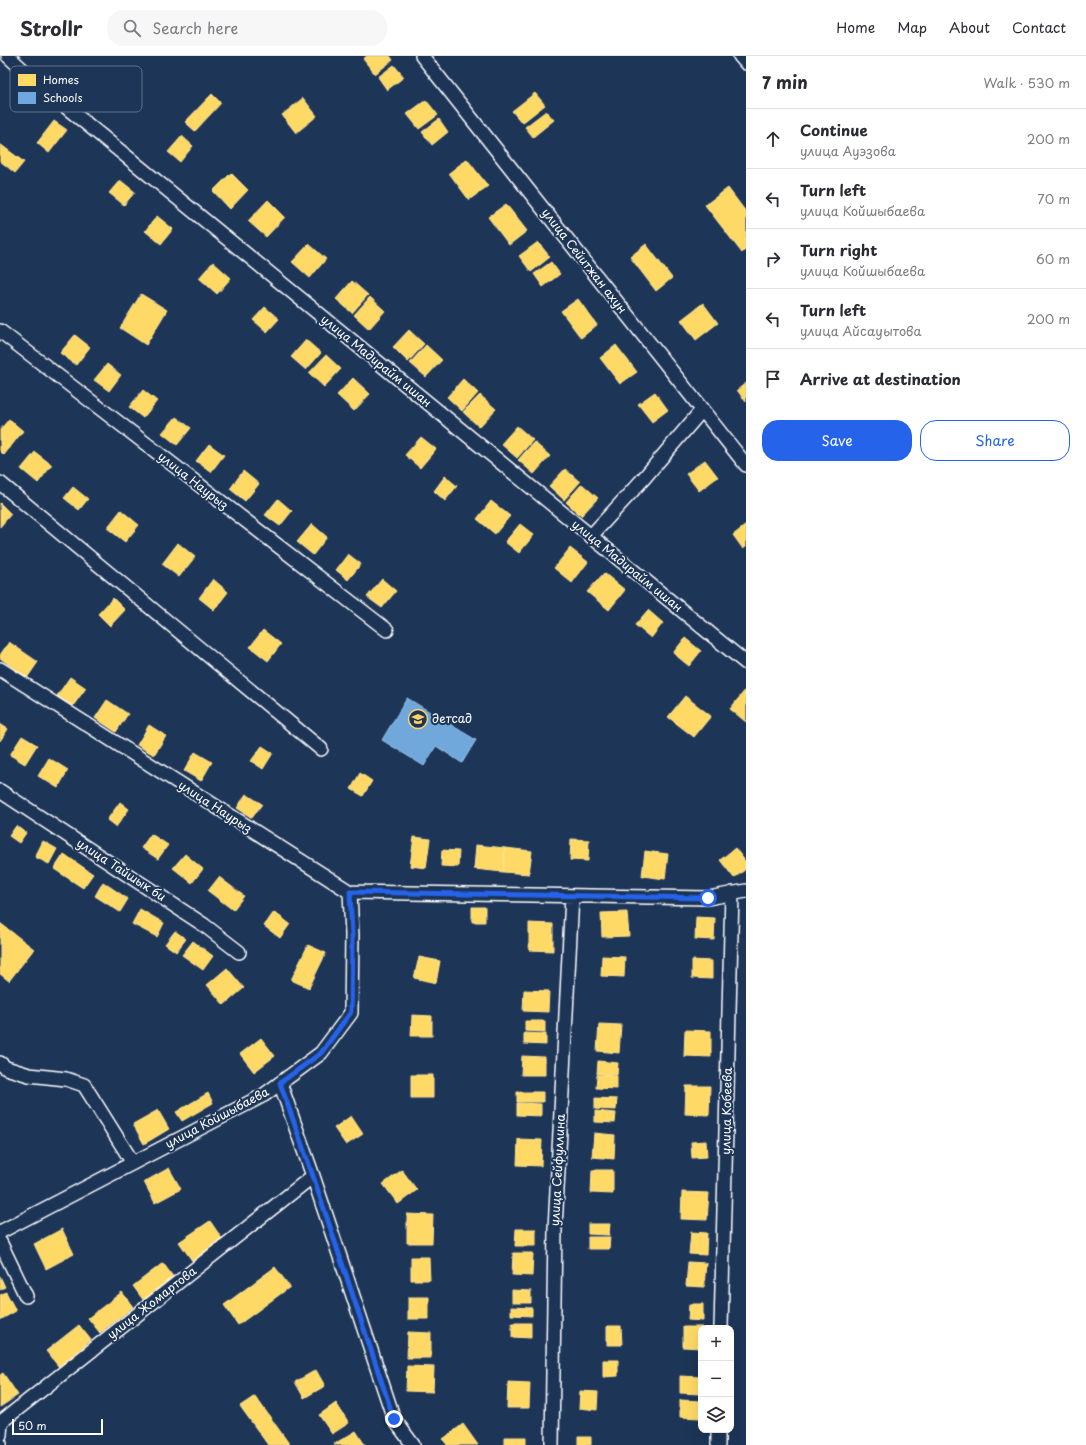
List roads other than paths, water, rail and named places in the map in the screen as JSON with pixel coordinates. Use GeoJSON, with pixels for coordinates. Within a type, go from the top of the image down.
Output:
{"type":"FeatureCollection","features":[{"type":"Feature","properties":{"kind":"street","name":"улица Мадирайм ишан"},"geometry":{"type":"LineString","coordinates":[[8,56],[19,66]]}},
{"type":"Feature","properties":{"kind":"street","name":"улица Сейитжан ахун"},"geometry":{"type":"LineString","coordinates":[[422,56],[702,410],[745,461]]}},
{"type":"Feature","properties":{"kind":"street","name":"улица Мадирайм ишан"},"geometry":{"type":"LineString","coordinates":[[72,112],[746,664]]}},
{"type":"Feature","properties":{"kind":"street","name":"улица Наурыз"},"geometry":{"type":"LineString","coordinates":[[0,331],[387,630]]}},
{"type":"Feature","properties":{"kind":"street"},"geometry":{"type":"LineString","coordinates":[[591,536],[644,478],[702,410]]}},
{"type":"Feature","properties":{"kind":"street"},"geometry":{"type":"LineString","coordinates":[[0,483],[321,749]]}},
{"type":"Feature","properties":{"kind":"street","name":"улица Наурыз"},"geometry":{"type":"LineString","coordinates":[[0,669],[350,892]]}},
{"type":"Feature","properties":{"kind":"street","name":"улица Тайшык би"},"geometry":{"type":"LineString","coordinates":[[0,791],[204,924],[239,952]]}},
{"type":"Feature","properties":{"kind":"street"},"geometry":{"type":"LineString","coordinates":[[350,892],[708,898],[746,891]]}},
{"type":"Feature","properties":{"kind":"street","name":"улица Койшыбаева"},"geometry":{"type":"LineString","coordinates":[[0,1232],[264,1095],[321,1053],[351,1012],[352,935],[350,892]]}},
{"type":"Feature","properties":{"kind":"street","name":"улица Кобеева"},"geometry":{"type":"LineString","coordinates":[[721,1325],[732,893]]}},
{"type":"Feature","properties":{"kind":"street","name":"улица Сейфуллина"},"geometry":{"type":"LineString","coordinates":[[552,1445],[556,1229],[572,896]]}},
{"type":"Feature","properties":{"kind":"street"},"geometry":{"type":"LineString","coordinates":[[0,1063],[6,1068],[29,1075],[66,1079],[84,1085],[133,1163]]}},
{"type":"Feature","properties":{"kind":"street"},"geometry":{"type":"LineString","coordinates":[[280,1083],[313,1176],[394,1419],[413,1445]]}},
{"type":"Feature","properties":{"kind":"street","name":"улица Жомартова"},"geometry":{"type":"LineString","coordinates":[[0,1426],[313,1176]]}},
{"type":"Feature","properties":{"kind":"street"},"geometry":{"type":"LineString","coordinates":[[0,1242],[26,1296]]}},
{"type":"Feature","properties":{"kind":"street"},"geometry":{"type":"LineString","coordinates":[[718,1433],[718,1445]]}},
{"type":"Feature","properties":{"kind":"place","name":"детсад"},"geometry":{"type":"Point","coordinates":[418,719]}}]}
